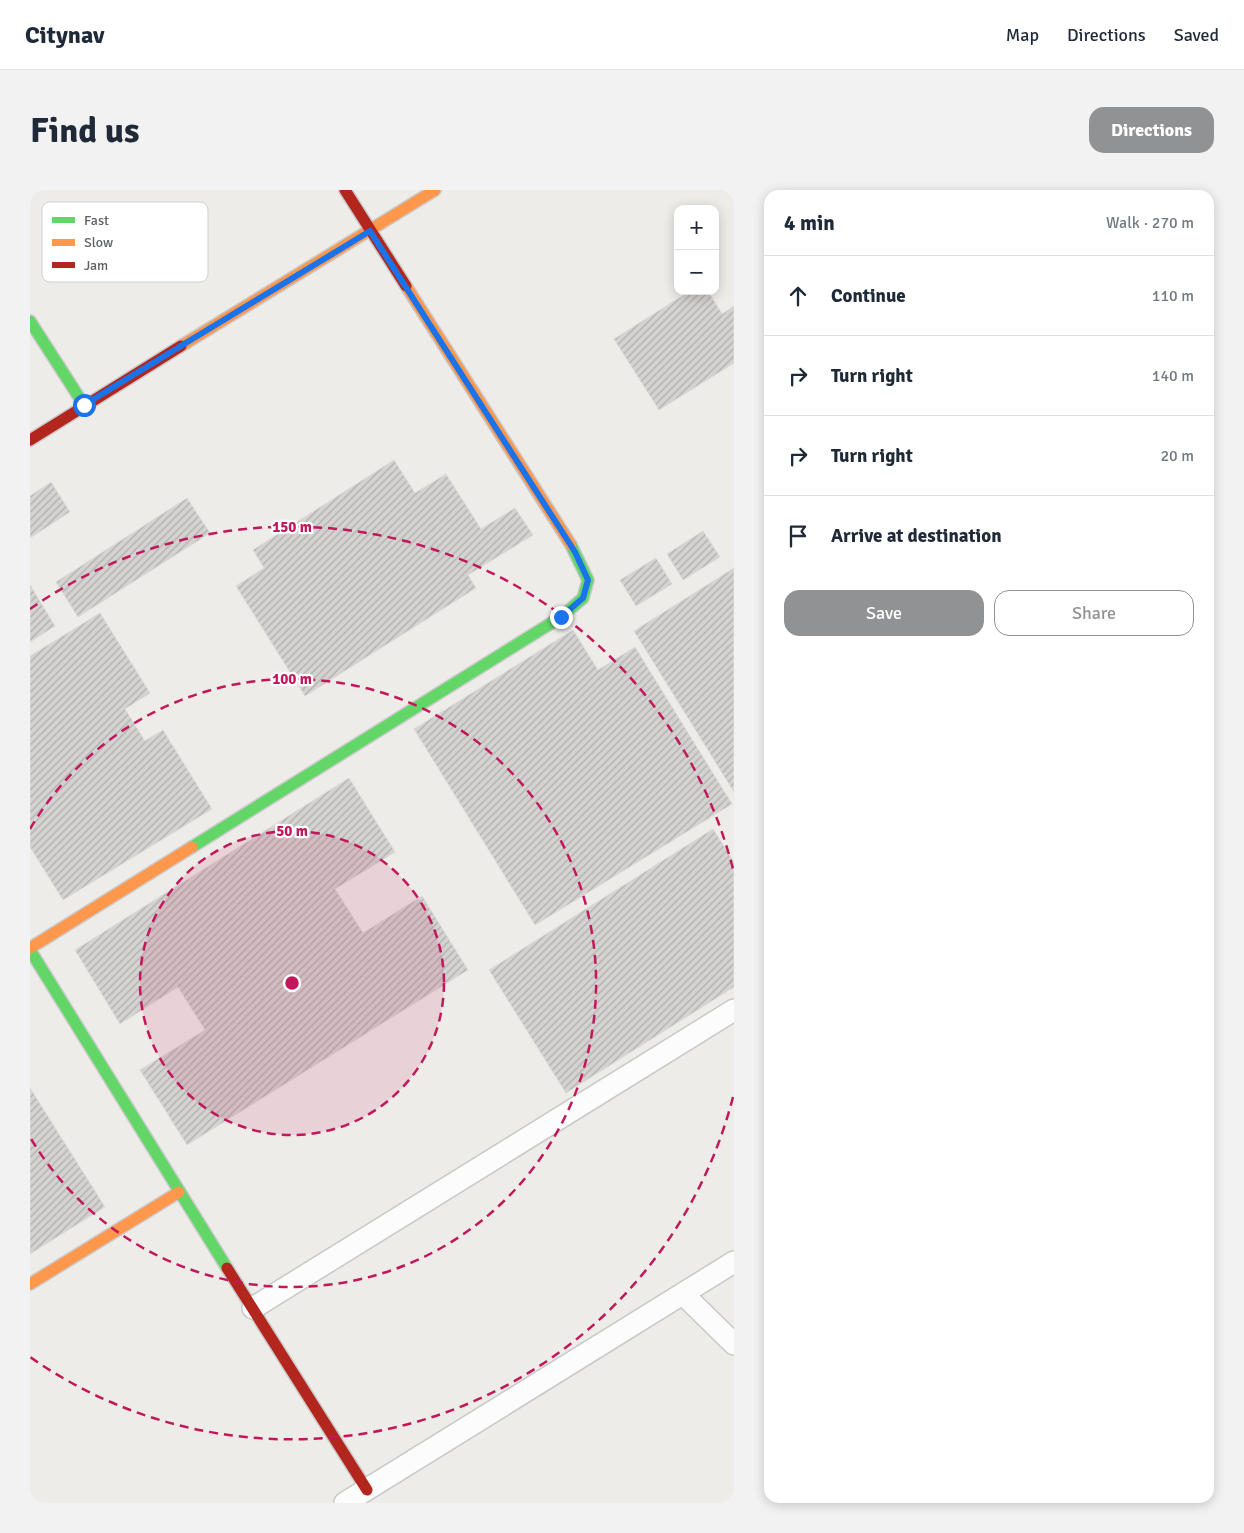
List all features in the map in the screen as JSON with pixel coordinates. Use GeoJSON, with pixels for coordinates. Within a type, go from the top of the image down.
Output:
{"type":"FeatureCollection","features":[{"type":"Feature","properties":{"kind":"street"},"geometry":{"type":"LineString","coordinates":[[344,190],[575,552],[588,580],[583,598],[561,617],[30,949],[179,1192],[367,1490]]}},
{"type":"Feature","properties":{"kind":"street"},"geometry":{"type":"LineString","coordinates":[[30,440],[435,190]]}},
{"type":"Feature","properties":{"kind":"street"},"geometry":{"type":"LineString","coordinates":[[30,321],[84,405]]}},
{"type":"Feature","properties":{"kind":"street"},"geometry":{"type":"LineString","coordinates":[[252,1308],[734,1010]]}},
{"type":"Feature","properties":{"kind":"street"},"geometry":{"type":"LineString","coordinates":[[30,1284],[179,1192]]}},
{"type":"Feature","properties":{"kind":"street"},"geometry":{"type":"LineString","coordinates":[[345,1503],[734,1262]]}},
{"type":"Feature","properties":{"kind":"street"},"geometry":{"type":"LineString","coordinates":[[683,1294],[734,1344]]}},
{"type":"Feature","properties":{"kind":"building"},"geometry":{"type":"Polygon","coordinates":[[[684,295],[710,295],[722,314],[734,306],[734,363],[659,410],[614,339],[684,295]]]}},
{"type":"Feature","properties":{"kind":"building"},"geometry":{"type":"Polygon","coordinates":[[[394,460],[415,493],[446,474],[481,529],[515,508],[533,535],[468,575],[476,588],[305,696],[236,586],[264,568],[253,550],[394,460]]]}},
{"type":"Feature","properties":{"kind":"building"},"geometry":{"type":"Polygon","coordinates":[[[51,482],[70,512],[30,538],[30,496],[51,482]]]}},
{"type":"Feature","properties":{"kind":"building"},"geometry":{"type":"Polygon","coordinates":[[[187,498],[210,533],[78,617],[56,582],[187,498]]]}},
{"type":"Feature","properties":{"kind":"building"},"geometry":{"type":"Polygon","coordinates":[[[703,531],[720,557],[683,580],[667,554],[703,531]]]}},
{"type":"Feature","properties":{"kind":"building"},"geometry":{"type":"Polygon","coordinates":[[[656,558],[672,584],[636,606],[620,580],[656,558]]]}},
{"type":"Feature","properties":{"kind":"building"},"geometry":{"type":"Polygon","coordinates":[[[734,568],[734,792],[634,631],[734,568]]]}},
{"type":"Feature","properties":{"kind":"building"},"geometry":{"type":"Polygon","coordinates":[[[30,585],[55,626],[30,642],[30,585]]]}},
{"type":"Feature","properties":{"kind":"building"},"geometry":{"type":"Polygon","coordinates":[[[100,613],[150,693],[125,709],[145,741],[163,730],[212,809],[63,900],[30,847],[30,656],[100,613]]]}},
{"type":"Feature","properties":{"kind":"building"},"geometry":{"type":"Polygon","coordinates":[[[573,630],[598,670],[635,647],[732,804],[535,925],[414,729],[573,630]]]}},
{"type":"Feature","properties":{"kind":"building"},"geometry":{"type":"Polygon","coordinates":[[[349,778],[395,852],[335,889],[363,933],[422,896],[468,970],[187,1145],[140,1070],[205,1030],[178,987],[120,1024],[75,950],[349,778]]]}},
{"type":"Feature","properties":{"kind":"building"},"geometry":{"type":"Polygon","coordinates":[[[713,829],[734,862],[734,987],[566,1093],[489,970],[713,829]]]}},
{"type":"Feature","properties":{"kind":"building"},"geometry":{"type":"Polygon","coordinates":[[[30,1088],[105,1207],[30,1254],[30,1088]]]}},
{"type":"Feature","properties":{"kind":"traffic: fast"},"geometry":{"type":"LineString","coordinates":[[30,321],[84,405]]}},
{"type":"Feature","properties":{"kind":"traffic: fast"},"geometry":{"type":"LineString","coordinates":[[192,847],[561,617],[583,598],[588,580],[571,545]]}},
{"type":"Feature","properties":{"kind":"traffic: fast"},"geometry":{"type":"LineString","coordinates":[[30,950],[227,1268]]}},
{"type":"Feature","properties":{"kind":"traffic: slow"},"geometry":{"type":"LineString","coordinates":[[181,346],[435,190]]}},
{"type":"Feature","properties":{"kind":"traffic: slow"},"geometry":{"type":"LineString","coordinates":[[406,286],[571,545]]}},
{"type":"Feature","properties":{"kind":"traffic: slow"},"geometry":{"type":"LineString","coordinates":[[30,948],[192,847]]}},
{"type":"Feature","properties":{"kind":"traffic: slow"},"geometry":{"type":"LineString","coordinates":[[30,1284],[179,1192]]}},
{"type":"Feature","properties":{"kind":"traffic: jam"},"geometry":{"type":"LineString","coordinates":[[345,190],[406,286]]}},
{"type":"Feature","properties":{"kind":"traffic: jam"},"geometry":{"type":"LineString","coordinates":[[30,440],[181,346]]}},
{"type":"Feature","properties":{"kind":"traffic: jam"},"geometry":{"type":"LineString","coordinates":[[227,1268],[367,1490]]}},
{"type":"Feature","properties":{"kind":"route"},"geometry":{"type":"LineString","coordinates":[[84,405],[370,231],[575,552],[588,580],[583,598],[561,617]]}}]}
